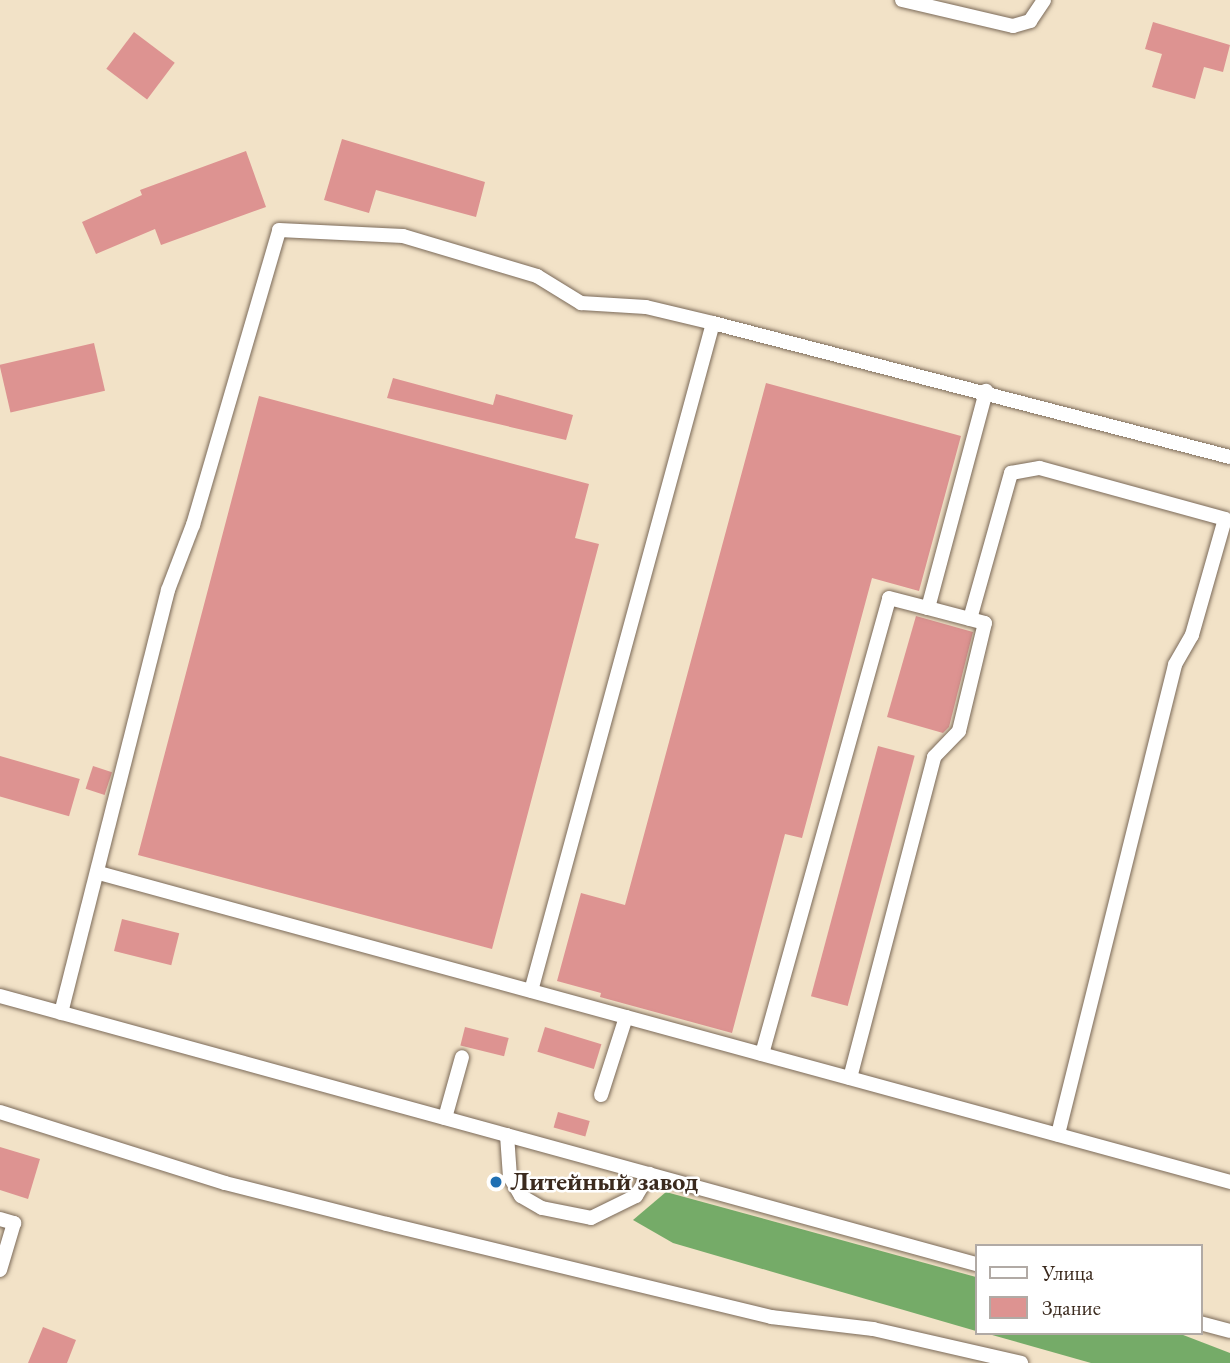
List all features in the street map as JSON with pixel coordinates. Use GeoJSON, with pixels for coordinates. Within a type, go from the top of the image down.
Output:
{"type":"FeatureCollection","features":[{"type":"Feature","properties":{"kind":"street"},"geometry":{"type":"LineString","coordinates":[[902,0],[1013,26],[1030,21],[1044,0]]}},
{"type":"Feature","properties":{"kind":"street"},"geometry":{"type":"LineString","coordinates":[[61,1013],[99,873],[168,590],[193,525],[279,230],[403,236],[537,276],[581,303],[646,307],[986,391],[1230,457]]}},
{"type":"Feature","properties":{"kind":"street"},"geometry":{"type":"LineString","coordinates":[[531,991],[713,323]]}},
{"type":"Feature","properties":{"kind":"street"},"geometry":{"type":"LineString","coordinates":[[928,608],[986,391]]}},
{"type":"Feature","properties":{"kind":"street"},"geometry":{"type":"LineString","coordinates":[[970,619],[1011,473],[1040,468],[1224,519],[1192,635],[1175,665],[1058,1135]]}},
{"type":"Feature","properties":{"kind":"street"},"geometry":{"type":"LineString","coordinates":[[762,1055],[889,598],[985,623],[959,732],[934,757],[850,1078]]}},
{"type":"Feature","properties":{"kind":"street"},"geometry":{"type":"LineString","coordinates":[[99,873],[1230,1182]]}},
{"type":"Feature","properties":{"kind":"street"},"geometry":{"type":"LineString","coordinates":[[0,996],[974,1263]]}},
{"type":"Feature","properties":{"kind":"street"},"geometry":{"type":"LineString","coordinates":[[601,1095],[626,1017]]}},
{"type":"Feature","properties":{"kind":"street"},"geometry":{"type":"LineString","coordinates":[[445,1118],[462,1057]]}},
{"type":"Feature","properties":{"kind":"street"},"geometry":{"type":"LineString","coordinates":[[0,1112],[225,1183],[387,1224],[771,1317],[873,1329],[1021,1363]]}},
{"type":"Feature","properties":{"kind":"street"},"geometry":{"type":"LineString","coordinates":[[506,1135],[510,1177],[522,1196],[562,1214],[591,1218],[614,1209],[636,1196],[649,1174]]}},
{"type":"Feature","properties":{"kind":"street"},"geometry":{"type":"LineString","coordinates":[[0,1219],[13,1223],[0,1270]]}},
{"type":"Feature","properties":{"kind":"street"},"geometry":{"type":"LineString","coordinates":[[1202,1324],[1230,1331]]}},
{"type":"Feature","properties":{"kind":"green space"},"geometry":{"type":"Polygon","coordinates":[[[666,1192],[974,1276],[974,1330],[673,1243],[633,1220],[666,1192]]]}},
{"type":"Feature","properties":{"kind":"green space"},"geometry":{"type":"Polygon","coordinates":[[[992,1335],[1183,1335],[1230,1353],[1230,1363],[1091,1363],[992,1335]]]}},
{"type":"Feature","properties":{"kind":"building"},"geometry":{"type":"Polygon","coordinates":[[[1153,22],[1230,45],[1223,72],[1204,67],[1195,99],[1152,87],[1162,54],[1145,49],[1153,22]]]}},
{"type":"Feature","properties":{"kind":"building"},"geometry":{"type":"Polygon","coordinates":[[[134,32],[175,63],[147,99],[106,69],[134,32]]]}},
{"type":"Feature","properties":{"kind":"building"},"geometry":{"type":"Polygon","coordinates":[[[342,139],[485,182],[476,217],[376,190],[369,213],[324,200],[342,139]]]}},
{"type":"Feature","properties":{"kind":"building"},"geometry":{"type":"Polygon","coordinates":[[[246,151],[266,207],[161,245],[155,229],[96,254],[82,222],[142,195],[140,190],[246,151]]]}},
{"type":"Feature","properties":{"kind":"building"},"geometry":{"type":"Polygon","coordinates":[[[94,343],[105,391],[11,413],[0,365],[94,343]]]}},
{"type":"Feature","properties":{"kind":"building"},"geometry":{"type":"Polygon","coordinates":[[[393,378],[493,405],[496,394],[573,415],[566,440],[387,398],[393,378]]]}},
{"type":"Feature","properties":{"kind":"building"},"geometry":{"type":"Polygon","coordinates":[[[766,383],[961,436],[919,591],[872,578],[802,838],[785,834],[732,1033],[600,997],[601,993],[557,981],[581,893],[625,905],[766,383]]]}},
{"type":"Feature","properties":{"kind":"building"},"geometry":{"type":"Polygon","coordinates":[[[259,396],[589,484],[575,538],[599,544],[492,949],[138,855],[259,396]]]}},
{"type":"Feature","properties":{"kind":"building"},"geometry":{"type":"Polygon","coordinates":[[[916,616],[973,632],[949,727],[943,733],[887,717],[916,616]]]}},
{"type":"Feature","properties":{"kind":"building"},"geometry":{"type":"Polygon","coordinates":[[[878,746],[915,756],[848,1006],[811,996],[878,746]]]}},
{"type":"Feature","properties":{"kind":"building"},"geometry":{"type":"Polygon","coordinates":[[[0,756],[80,779],[69,816],[0,797],[0,756]]]}},
{"type":"Feature","properties":{"kind":"building"},"geometry":{"type":"Polygon","coordinates":[[[93,766],[112,772],[105,795],[86,789],[93,766]]]}},
{"type":"Feature","properties":{"kind":"building"},"geometry":{"type":"Polygon","coordinates":[[[122,919],[179,933],[171,965],[114,951],[122,919]]]}},
{"type":"Feature","properties":{"kind":"building"},"geometry":{"type":"Polygon","coordinates":[[[465,1027],[509,1038],[504,1056],[460,1045],[465,1027]]]}},
{"type":"Feature","properties":{"kind":"building"},"geometry":{"type":"Polygon","coordinates":[[[545,1027],[601,1044],[594,1069],[537,1052],[545,1027]]]}},
{"type":"Feature","properties":{"kind":"building"},"geometry":{"type":"Polygon","coordinates":[[[558,1112],[590,1121],[585,1136],[554,1127],[558,1112]]]}},
{"type":"Feature","properties":{"kind":"building"},"geometry":{"type":"Polygon","coordinates":[[[0,1147],[40,1159],[28,1199],[0,1190],[0,1147]]]}},
{"type":"Feature","properties":{"kind":"building"},"geometry":{"type":"Polygon","coordinates":[[[43,1327],[76,1340],[67,1363],[28,1363],[43,1327]]]}},
{"type":"Feature","properties":{"kind":"place","name":"Литейный завод"},"geometry":{"type":"Point","coordinates":[496,1182]}}]}
